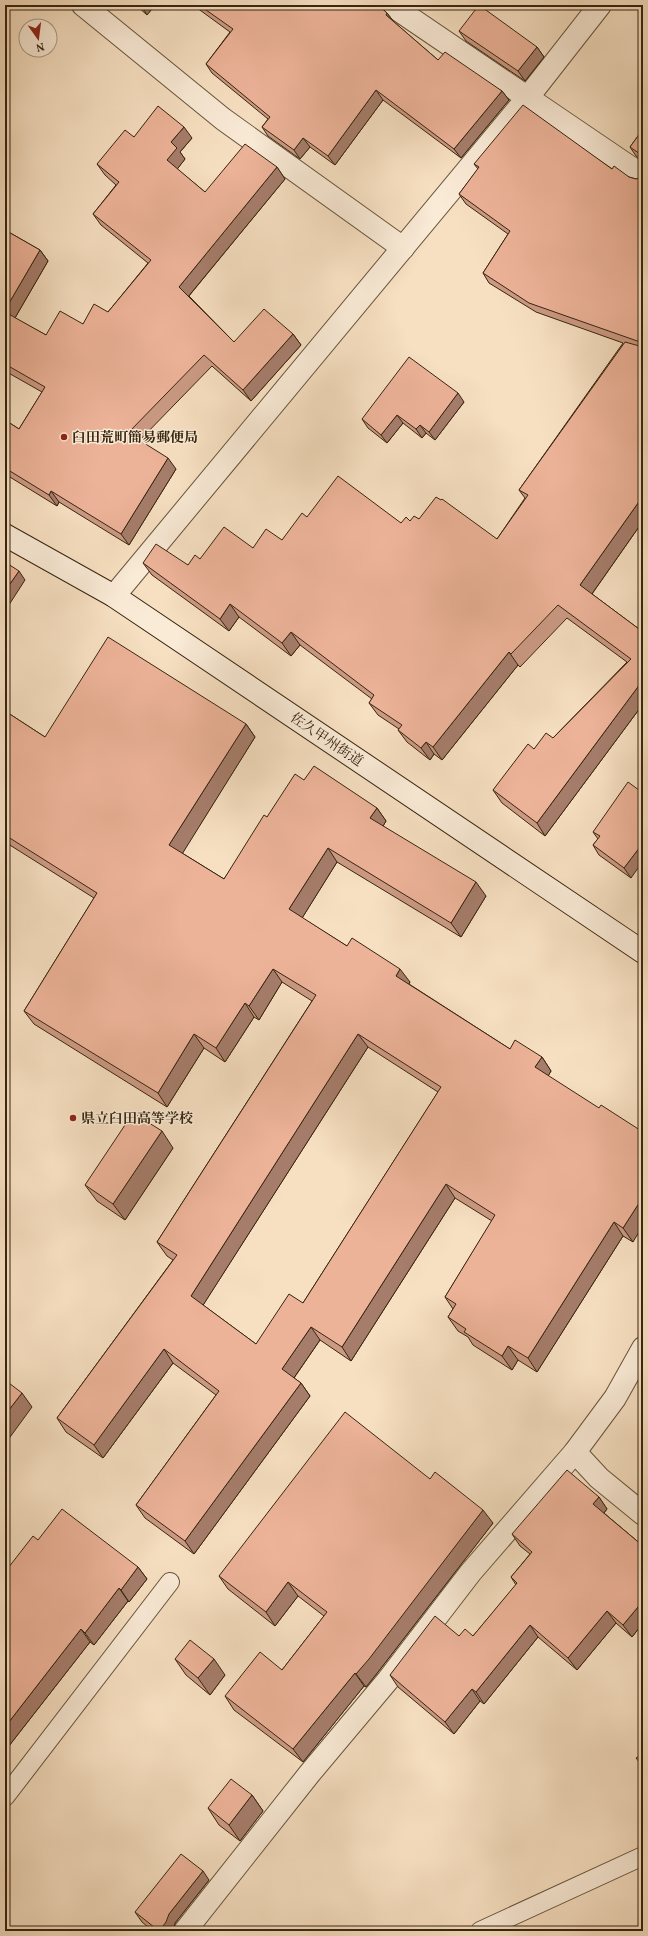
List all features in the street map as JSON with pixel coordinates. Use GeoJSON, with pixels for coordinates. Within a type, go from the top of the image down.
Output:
{"type":"FeatureCollection","features":[{"type":"Feature","properties":{"kind":"street"},"geometry":{"type":"LineString","coordinates":[[83,5],[223,119],[403,248]]}},
{"type":"Feature","properties":{"kind":"street"},"geometry":{"type":"LineString","coordinates":[[391,5],[643,176]]}},
{"type":"Feature","properties":{"kind":"street"},"geometry":{"type":"LineString","coordinates":[[114,596],[528,97],[600,5]]}},
{"type":"Feature","properties":{"kind":"street","name":"佐久甲州街道"},"geometry":{"type":"LineString","coordinates":[[5,535],[114,596],[643,952]]}},
{"type":"Feature","properties":{"kind":"street"},"geometry":{"type":"LineString","coordinates":[[185,1931],[310,1773],[388,1680],[471,1572],[575,1452],[616,1398],[643,1348]]}},
{"type":"Feature","properties":{"kind":"street"},"geometry":{"type":"LineString","coordinates":[[575,1452],[599,1478],[643,1514]]}},
{"type":"Feature","properties":{"kind":"lane"},"geometry":{"type":"LineString","coordinates":[[5,1797],[170,1582]]}},
{"type":"Feature","properties":{"kind":"lane"},"geometry":{"type":"LineString","coordinates":[[480,1931],[643,1856]]}},
{"type":"Feature","properties":{"kind":"building"},"geometry":{"type":"Polygon","coordinates":[[[199,5],[378,5],[387,13],[386,15],[438,60],[445,52],[502,91],[454,149],[376,90],[328,156],[303,138],[294,150],[262,127],[270,117],[206,64],[233,29],[199,5]]]}},
{"type":"Feature","properties":{"kind":"building"},"geometry":{"type":"Polygon","coordinates":[[[479,5],[537,47],[518,71],[459,31],[479,5]]]}},
{"type":"Feature","properties":{"kind":"building"},"geometry":{"type":"Polygon","coordinates":[[[523,105],[612,169],[614,166],[629,177],[636,179],[643,177],[643,343],[529,303],[483,273],[510,231],[459,194],[479,167],[474,164],[523,105]]]}},
{"type":"Feature","properties":{"kind":"building"},"geometry":{"type":"Polygon","coordinates":[[[158,106],[184,127],[171,142],[177,148],[167,160],[205,192],[245,144],[277,167],[179,287],[234,342],[264,309],[293,334],[243,390],[204,355],[128,433],[168,458],[121,534],[51,491],[49,495],[5,468],[5,420],[19,429],[45,387],[5,364],[5,312],[46,335],[60,311],[83,324],[94,304],[108,312],[151,260],[93,214],[119,182],[97,164],[125,130],[134,137],[158,106]]]}},
{"type":"Feature","properties":{"kind":"building"},"geometry":{"type":"Polygon","coordinates":[[[643,129],[643,156],[630,147],[643,129]]]}},
{"type":"Feature","properties":{"kind":"building"},"geometry":{"type":"Polygon","coordinates":[[[5,230],[40,250],[5,310],[5,230]]]}},
{"type":"Feature","properties":{"kind":"building"},"geometry":{"type":"Polygon","coordinates":[[[625,342],[643,347],[643,496],[580,585],[643,632],[643,680],[537,823],[493,790],[528,744],[534,749],[546,733],[553,738],[631,659],[558,605],[511,654],[509,652],[433,747],[426,742],[421,748],[398,730],[402,725],[369,703],[374,695],[291,632],[282,643],[230,604],[220,619],[143,563],[156,544],[188,565],[195,555],[200,559],[224,527],[253,548],[266,529],[282,540],[302,513],[307,517],[338,476],[401,523],[406,517],[410,521],[414,516],[419,519],[436,497],[441,500],[442,499],[497,539],[528,495],[519,490],[625,342]]]}},
{"type":"Feature","properties":{"kind":"building"},"geometry":{"type":"Polygon","coordinates":[[[409,357],[458,393],[429,432],[420,425],[416,429],[397,415],[381,435],[362,419],[409,357]]]}},
{"type":"Feature","properties":{"kind":"building"},"geometry":{"type":"Polygon","coordinates":[[[5,562],[19,571],[5,591],[5,562]]]}},
{"type":"Feature","properties":{"kind":"building"},"geometry":{"type":"Polygon","coordinates":[[[108,637],[246,724],[169,845],[224,879],[264,815],[267,817],[295,774],[304,780],[314,766],[377,808],[370,818],[476,882],[451,923],[328,848],[289,909],[347,946],[352,938],[400,969],[396,976],[510,1049],[515,1040],[542,1057],[535,1067],[599,1108],[601,1105],[643,1132],[643,1197],[623,1228],[614,1222],[528,1358],[508,1346],[502,1356],[464,1332],[466,1329],[448,1317],[456,1304],[445,1297],[495,1215],[446,1184],[342,1347],[311,1327],[282,1369],[301,1383],[185,1541],[136,1505],[219,1391],[164,1349],[94,1445],[57,1418],[177,1255],[157,1242],[316,995],[273,969],[249,1006],[245,1003],[216,1048],[194,1034],[158,1093],[24,1011],[97,893],[5,835],[5,711],[45,737],[108,637]],[[358,1034],[191,1296],[256,1344],[289,1294],[303,1303],[441,1087],[358,1034]]]}},
{"type":"Feature","properties":{"kind":"building"},"geometry":{"type":"Polygon","coordinates":[[[628,782],[643,793],[643,843],[624,868],[593,845],[600,836],[593,832],[628,782]]]}},
{"type":"Feature","properties":{"kind":"building"},"geometry":{"type":"Polygon","coordinates":[[[133,1113],[162,1131],[113,1204],[85,1185],[133,1113]]]}},
{"type":"Feature","properties":{"kind":"building"},"geometry":{"type":"Polygon","coordinates":[[[5,1380],[22,1393],[5,1415],[5,1380]]]}},
{"type":"Feature","properties":{"kind":"building"},"geometry":{"type":"Polygon","coordinates":[[[345,1412],[430,1479],[435,1472],[483,1510],[369,1659],[356,1674],[355,1673],[293,1749],[225,1696],[260,1652],[282,1670],[327,1612],[288,1582],[266,1612],[219,1576],[345,1412]]]}},
{"type":"Feature","properties":{"kind":"building"},"geometry":{"type":"Polygon","coordinates":[[[567,1470],[599,1497],[593,1504],[643,1546],[643,1601],[623,1625],[607,1611],[568,1658],[530,1625],[476,1692],[472,1689],[445,1722],[390,1675],[435,1616],[459,1636],[465,1629],[473,1636],[517,1583],[511,1577],[532,1552],[512,1534],[567,1470]]]}},
{"type":"Feature","properties":{"kind":"building"},"geometry":{"type":"Polygon","coordinates":[[[62,1509],[138,1567],[121,1590],[119,1588],[85,1633],[81,1629],[5,1727],[5,1572],[33,1536],[38,1540],[62,1509]]]}},
{"type":"Feature","properties":{"kind":"building"},"geometry":{"type":"Polygon","coordinates":[[[190,1640],[214,1659],[198,1678],[175,1659],[190,1640]]]}},
{"type":"Feature","properties":{"kind":"building"},"geometry":{"type":"Polygon","coordinates":[[[643,1754],[643,1767],[636,1758],[643,1754]]]}},
{"type":"Feature","properties":{"kind":"building"},"geometry":{"type":"Polygon","coordinates":[[[231,1779],[252,1795],[229,1825],[208,1808],[231,1779]]]}},
{"type":"Feature","properties":{"kind":"building"},"geometry":{"type":"Polygon","coordinates":[[[181,1854],[203,1871],[169,1914],[166,1922],[159,1931],[135,1912],[181,1854]]]}},
{"type":"Feature","properties":{"kind":"building"},"geometry":{"type":"Polygon","coordinates":[[[82,1927],[88,1931],[80,1931],[82,1927]]]}},
{"type":"Feature","properties":{"kind":"place","name":"臼田荒町簡易郵便局"},"geometry":{"type":"Point","coordinates":[64,437]}},
{"type":"Feature","properties":{"kind":"place","name":"県立臼田高等学校"},"geometry":{"type":"Point","coordinates":[73,1118]}}]}
